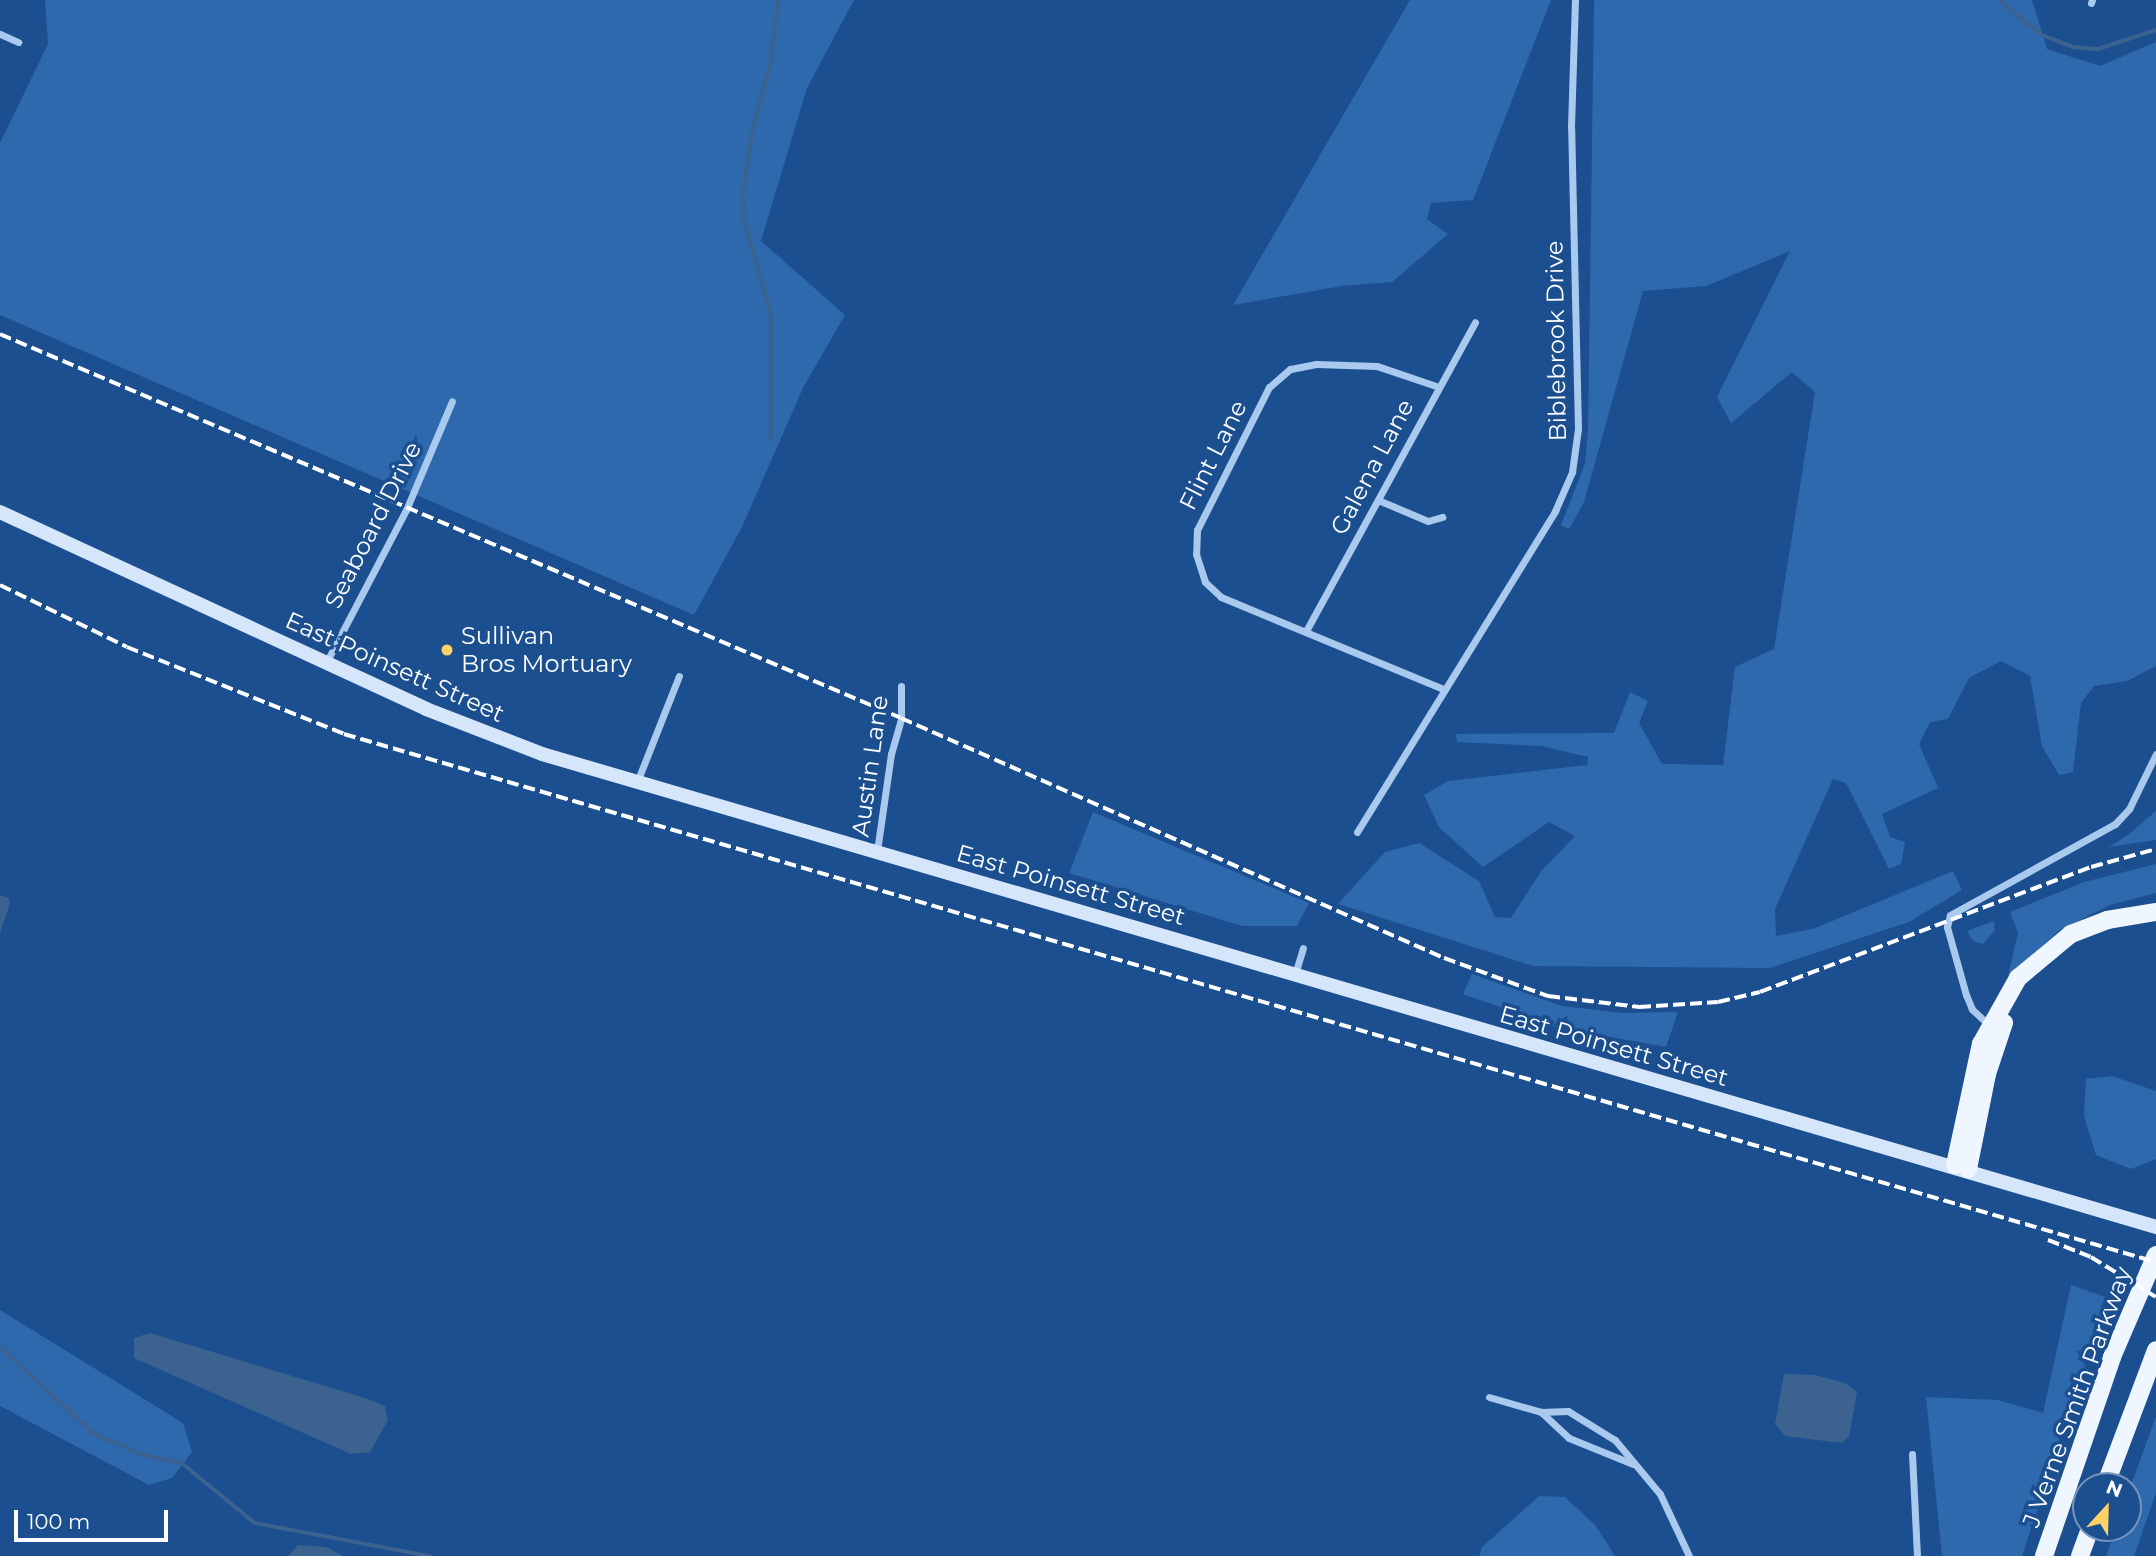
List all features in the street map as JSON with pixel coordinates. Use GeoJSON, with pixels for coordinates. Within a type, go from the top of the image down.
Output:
{"type":"FeatureCollection","features":[{"type":"Feature","properties":{"kind":"main road","name":"East Poinsett Street"},"geometry":{"type":"LineString","coordinates":[[0,512],[326,664],[503,740],[876,852],[1961,1167],[2156,1227]]}},
{"type":"Feature","properties":{"kind":"main road"},"geometry":{"type":"LineString","coordinates":[[1995,1029],[2018,978],[2055,944],[2089,926],[2156,912]]}},
{"type":"Feature","properties":{"kind":"main road"},"geometry":{"type":"LineString","coordinates":[[1961,1167],[1981,1044],[2025,987],[2056,957],[2102,933],[2156,921]]}},
{"type":"Feature","properties":{"kind":"main road","name":"J Verne Smith Parkway"},"geometry":{"type":"LineString","coordinates":[[2044,1556],[2112,1357],[2156,1255]]}},
{"type":"Feature","properties":{"kind":"main road"},"geometry":{"type":"LineString","coordinates":[[2110,1472],[2156,1350]]}},
{"type":"Feature","properties":{"kind":"street","name":"Biblebrook Drive"},"geometry":{"type":"LineString","coordinates":[[1357,832],[1555,511],[1577,451],[1571,127],[1575,0]]}},
{"type":"Feature","properties":{"kind":"street"},"geometry":{"type":"LineString","coordinates":[[0,34],[18,42]]}},
{"type":"Feature","properties":{"kind":"street","name":"Galena Lane"},"geometry":{"type":"LineString","coordinates":[[1306,631],[1378,500],[1436,386],[1475,322]]}},
{"type":"Feature","properties":{"kind":"street","name":"Flint Lane"},"geometry":{"type":"LineString","coordinates":[[1436,386],[1377,366],[1316,364],[1290,369],[1269,387],[1197,530],[1196,554],[1205,582],[1221,597],[1443,689]]}},
{"type":"Feature","properties":{"kind":"street","name":"Seaboard Drive"},"geometry":{"type":"LineString","coordinates":[[326,664],[406,510],[453,401]]}},
{"type":"Feature","properties":{"kind":"street"},"geometry":{"type":"LineString","coordinates":[[1378,500],[1428,522],[1441,516]]}},
{"type":"Feature","properties":{"kind":"street"},"geometry":{"type":"LineString","coordinates":[[637,782],[679,676]]}},
{"type":"Feature","properties":{"kind":"street","name":"Austin Lane"},"geometry":{"type":"LineString","coordinates":[[876,852],[891,754],[901,718],[901,685]]}},
{"type":"Feature","properties":{"kind":"street"},"geometry":{"type":"LineString","coordinates":[[1995,1029],[1972,1009],[1966,995],[1947,927],[1950,915],[2115,824],[2129,809],[2156,754]]}},
{"type":"Feature","properties":{"kind":"street"},"geometry":{"type":"LineString","coordinates":[[1295,974],[1303,948]]}},
{"type":"Feature","properties":{"kind":"street"},"geometry":{"type":"LineString","coordinates":[[1489,1397],[1541,1412],[1568,1411],[1615,1440],[1660,1494],[1689,1556]]}},
{"type":"Feature","properties":{"kind":"street"},"geometry":{"type":"LineString","coordinates":[[1541,1412],[1569,1438],[1637,1466]]}},
{"type":"Feature","properties":{"kind":"street"},"geometry":{"type":"LineString","coordinates":[[1912,1454],[1917,1556]]}},
{"type":"Feature","properties":{"kind":"shaded area"},"geometry":{"type":"Polygon","coordinates":[[[45,0],[854,0],[807,88],[761,241],[845,315],[803,388],[742,527],[694,615],[0,315],[0,143],[48,44],[45,0]]]}},
{"type":"Feature","properties":{"kind":"shaded area"},"geometry":{"type":"Polygon","coordinates":[[[1410,0],[1551,0],[1473,200],[1431,203],[1427,219],[1448,234],[1392,282],[1342,286],[1233,305],[1410,0]]]}},
{"type":"Feature","properties":{"kind":"shaded area"},"geometry":{"type":"Polygon","coordinates":[[[1594,0],[2032,0],[2047,49],[2100,66],[2156,42],[2156,666],[2127,681],[2094,686],[2081,703],[2073,772],[2059,775],[2042,746],[2030,676],[2001,661],[1969,678],[1948,719],[1930,722],[1919,744],[1938,788],[1882,814],[1890,837],[1905,842],[1901,864],[1889,869],[1846,783],[1833,779],[1775,909],[1776,936],[1813,929],[1953,871],[1962,890],[1909,922],[1770,968],[1533,966],[1338,904],[1385,852],[1419,843],[1479,881],[1495,917],[1511,918],[1542,870],[1575,836],[1549,822],[1483,867],[1439,827],[1424,795],[1448,781],[1587,765],[1588,757],[1541,746],[1457,742],[1456,734],[1614,733],[1630,692],[1648,701],[1639,723],[1662,764],[1723,765],[1735,667],[1774,649],[1815,392],[1792,372],[1731,423],[1717,397],[1790,251],[1706,286],[1643,291],[1584,502],[1569,529],[1561,525],[1585,464],[1588,431],[1594,0]]]}},
{"type":"Feature","properties":{"kind":"shaded area"},"geometry":{"type":"Polygon","coordinates":[[[2156,811],[2156,840],[2109,847],[2129,834],[2156,811]]]}},
{"type":"Feature","properties":{"kind":"shaded area"},"geometry":{"type":"Polygon","coordinates":[[[1093,812],[1309,903],[1297,926],[1242,926],[1069,873],[1093,812]]]}},
{"type":"Feature","properties":{"kind":"shaded area"},"geometry":{"type":"Polygon","coordinates":[[[2156,864],[2156,893],[2110,905],[2060,930],[2008,976],[2018,933],[2010,912],[2084,882],[2156,864]]]}},
{"type":"Feature","properties":{"kind":"shaded area"},"geometry":{"type":"Polygon","coordinates":[[[0,895],[9,898],[10,903],[0,934],[0,895]]]}},
{"type":"Feature","properties":{"kind":"shaded area"},"geometry":{"type":"Polygon","coordinates":[[[1994,921],[1995,930],[1983,944],[1973,941],[1967,931],[1994,921]]]}},
{"type":"Feature","properties":{"kind":"shaded area"},"geometry":{"type":"Polygon","coordinates":[[[1472,974],[1562,1006],[1623,1013],[1678,1012],[1666,1047],[1556,1027],[1463,994],[1472,974]]]}},
{"type":"Feature","properties":{"kind":"shaded area"},"geometry":{"type":"Polygon","coordinates":[[[2112,1076],[2156,1091],[2156,1159],[2131,1169],[2096,1155],[2084,1116],[2086,1079],[2112,1076]]]}},
{"type":"Feature","properties":{"kind":"shaded area"},"geometry":{"type":"Polygon","coordinates":[[[2071,1285],[2108,1298],[2022,1556],[1942,1556],[1926,1397],[1998,1400],[2043,1413],[2071,1285]]]}},
{"type":"Feature","properties":{"kind":"shaded area"},"geometry":{"type":"Polygon","coordinates":[[[0,1310],[183,1423],[192,1452],[172,1478],[149,1485],[0,1406],[0,1310]]]}},
{"type":"Feature","properties":{"kind":"shaded area"},"geometry":{"type":"Polygon","coordinates":[[[150,1333],[368,1399],[385,1406],[388,1420],[370,1452],[351,1454],[134,1358],[134,1338],[150,1333]]]}},
{"type":"Feature","properties":{"kind":"shaded area"},"geometry":{"type":"Polygon","coordinates":[[[1784,1374],[1815,1375],[1845,1383],[1857,1392],[1849,1437],[1841,1443],[1785,1436],[1775,1424],[1784,1374]]]}},
{"type":"Feature","properties":{"kind":"shaded area"},"geometry":{"type":"Polygon","coordinates":[[[2156,1416],[2156,1493],[2142,1533],[2142,1472],[2136,1472],[2156,1416]]]}},
{"type":"Feature","properties":{"kind":"shaded area"},"geometry":{"type":"Polygon","coordinates":[[[1539,1496],[1565,1497],[1596,1526],[1615,1556],[1479,1556],[1482,1547],[1539,1496]]]}},
{"type":"Feature","properties":{"kind":"shaded area"},"geometry":{"type":"Polygon","coordinates":[[[2111,1542],[2139,1542],[2134,1556],[2106,1556],[2111,1542]]]}},
{"type":"Feature","properties":{"kind":"shaded area"},"geometry":{"type":"Polygon","coordinates":[[[298,1545],[326,1547],[343,1556],[288,1556],[298,1545]]]}},
{"type":"Feature","properties":{"kind":"waterway"},"geometry":{"type":"LineString","coordinates":[[771,439],[771,315],[744,221],[743,191],[753,128],[771,62],[778,0]]}},
{"type":"Feature","properties":{"kind":"waterway"},"geometry":{"type":"LineString","coordinates":[[2000,0],[2042,35],[2073,47],[2098,49],[2156,30]]}},
{"type":"Feature","properties":{"kind":"waterway"},"geometry":{"type":"LineString","coordinates":[[0,1347],[95,1434],[144,1455],[182,1463],[255,1523],[430,1556]]}},
{"type":"Feature","properties":{"kind":"railway"},"geometry":{"type":"LineString","coordinates":[[0,334],[901,718],[1444,958],[1548,996],[1639,1007],[1718,1002],[1760,992],[2091,867],[2156,849]]}},
{"type":"Feature","properties":{"kind":"railway"},"geometry":{"type":"LineString","coordinates":[[0,585],[127,647],[344,734],[2156,1262]]}},
{"type":"Feature","properties":{"kind":"railway"},"geometry":{"type":"LineString","coordinates":[[2048,1240],[2091,1257],[2156,1297]]}},
{"type":"Feature","properties":{"kind":"place","name":"Sullivan Bros Mortuary"},"geometry":{"type":"Point","coordinates":[447,650]}}]}
